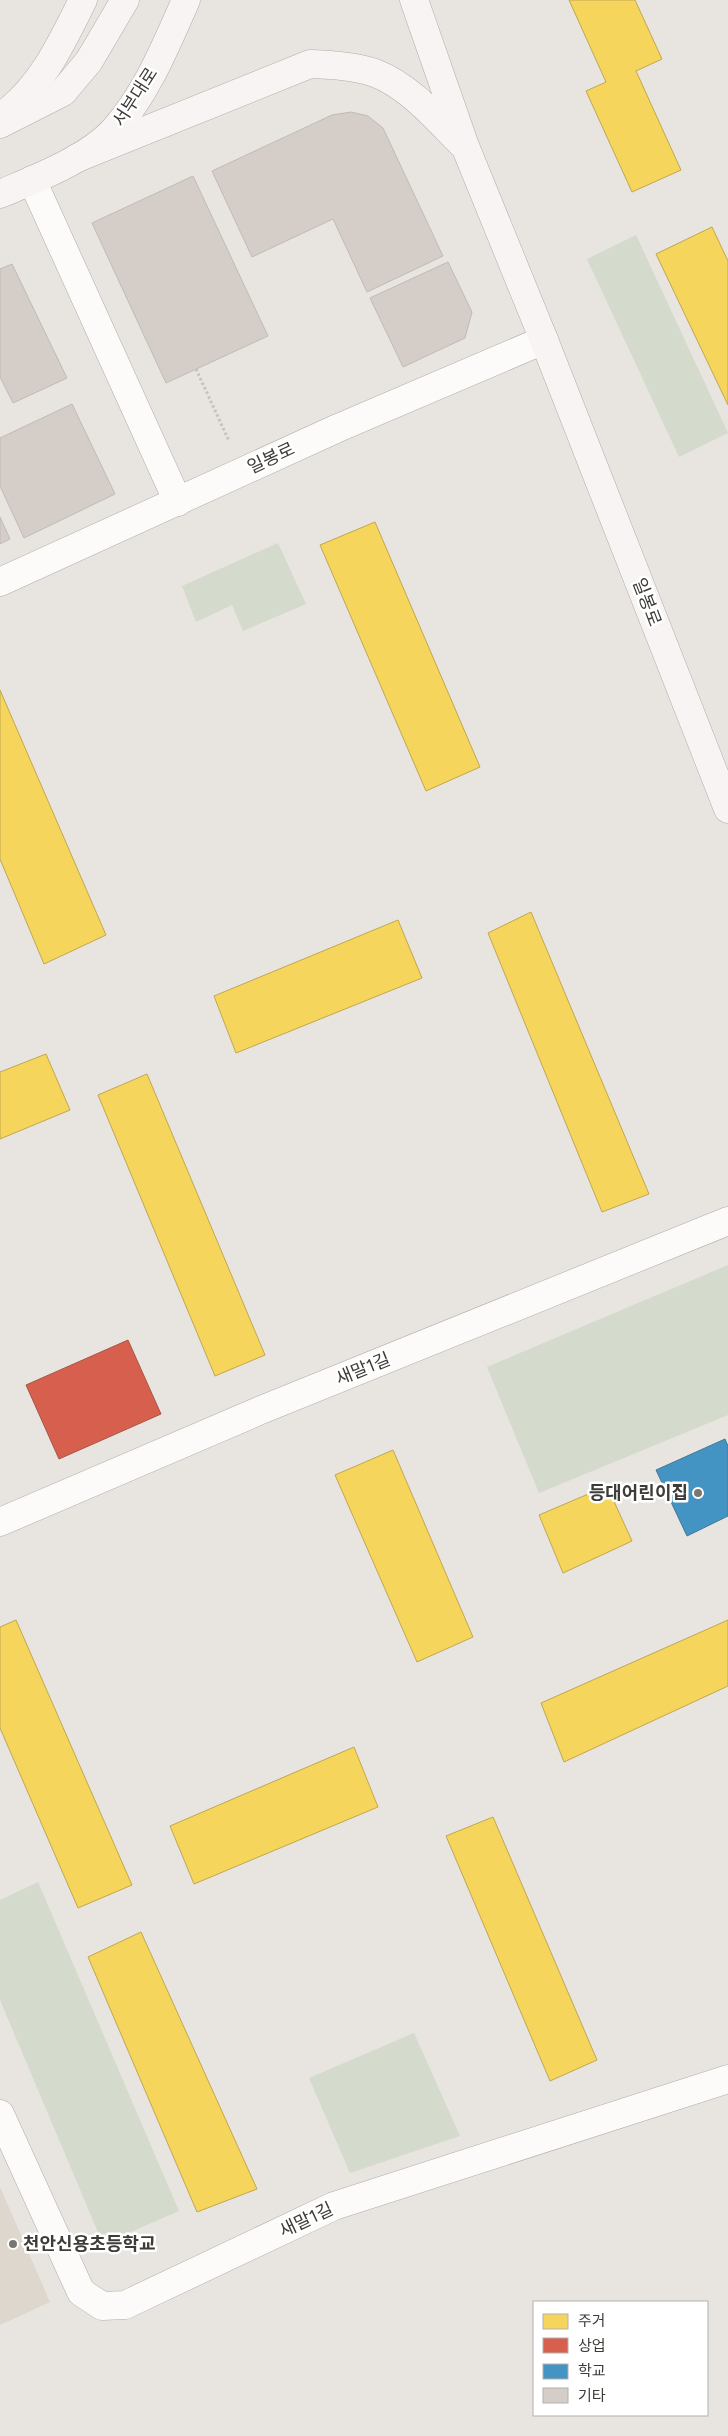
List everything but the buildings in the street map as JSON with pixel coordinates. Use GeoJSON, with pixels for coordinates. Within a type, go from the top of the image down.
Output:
{"type":"FeatureCollection","features":[{"type":"Feature","properties":{"kind":"main road"},"geometry":{"type":"LineString","coordinates":[[0,118],[22,101],[52,61],[83,0]]}},
{"type":"Feature","properties":{"kind":"main road"},"geometry":{"type":"LineString","coordinates":[[0,124],[64,92],[90,61],[125,0]]}},
{"type":"Feature","properties":{"kind":"main road","name":"서부대로"},"geometry":{"type":"LineString","coordinates":[[0,194],[77,158],[113,132],[146,86],[186,0]]}},
{"type":"Feature","properties":{"kind":"main road","name":"일봉로"},"geometry":{"type":"LineString","coordinates":[[414,0],[465,146],[544,340],[728,809]]}},
{"type":"Feature","properties":{"kind":"main road"},"geometry":{"type":"LineString","coordinates":[[77,158],[310,64],[336,65],[375,73],[411,95],[465,146]]}},
{"type":"Feature","properties":{"kind":"street"},"geometry":{"type":"LineString","coordinates":[[32,180],[178,502]]}},
{"type":"Feature","properties":{"kind":"street","name":"일봉로"},"geometry":{"type":"LineString","coordinates":[[0,582],[338,428],[544,340]]}},
{"type":"Feature","properties":{"kind":"street","name":"새말1길"},"geometry":{"type":"LineString","coordinates":[[0,1522],[261,1410],[728,1221]]}},
{"type":"Feature","properties":{"kind":"street","name":"새말1길"},"geometry":{"type":"LineString","coordinates":[[0,2114],[81,2292],[102,2306],[125,2306],[334,2206],[728,2079]]}},
{"type":"Feature","properties":{"kind":"path"},"geometry":{"type":"LineString","coordinates":[[196,369],[243,471]]}},
{"type":"Feature","properties":{"kind":"shaded area"},"geometry":{"type":"Polygon","coordinates":[[[636,235],[728,433],[679,457],[587,259],[636,235]]]}},
{"type":"Feature","properties":{"kind":"shaded area"},"geometry":{"type":"Polygon","coordinates":[[[278,543],[306,604],[243,631],[232,605],[196,622],[182,586],[278,543]]]}},
{"type":"Feature","properties":{"kind":"shaded area"},"geometry":{"type":"Polygon","coordinates":[[[728,1265],[728,1415],[539,1493],[487,1367],[728,1265]]]}},
{"type":"Feature","properties":{"kind":"shaded area"},"geometry":{"type":"Polygon","coordinates":[[[38,1882],[179,2211],[103,2244],[0,2000],[0,1900],[38,1882]]]}},
{"type":"Feature","properties":{"kind":"shaded area"},"geometry":{"type":"Polygon","coordinates":[[[414,2033],[460,2136],[350,2173],[309,2078],[414,2033]]]}},
{"type":"Feature","properties":{"kind":"shaded area","name":"천안신용초등학교"},"geometry":{"type":"Polygon","coordinates":[[[0,2187],[50,2302],[0,2325],[0,2187]]]}},
{"type":"Feature","properties":{"kind":"place","name":"등대어린이집"},"geometry":{"type":"Point","coordinates":[698,1493]}},
{"type":"Feature","properties":{"kind":"place","name":"천안신용초등학교"},"geometry":{"type":"Point","coordinates":[13,2244]}}]}
